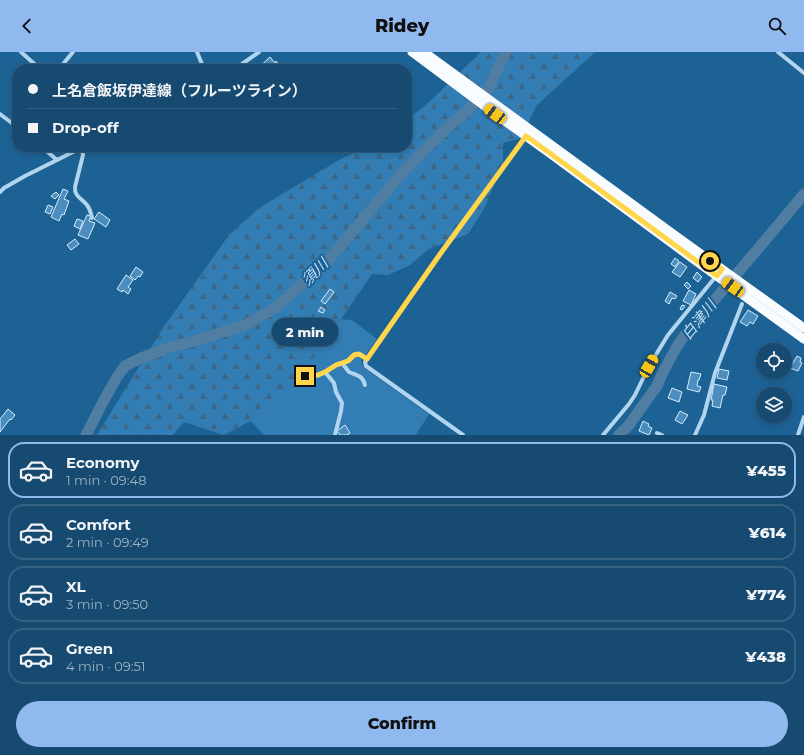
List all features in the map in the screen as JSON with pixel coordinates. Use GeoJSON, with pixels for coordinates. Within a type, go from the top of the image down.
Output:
{"type":"FeatureCollection","features":[{"type":"Feature","properties":{"kind":"main road"},"geometry":{"type":"LineString","coordinates":[[412,52],[435,64],[721,274],[746,297],[804,339]]}},
{"type":"Feature","properties":{"kind":"main road"},"geometry":{"type":"LineString","coordinates":[[424,52],[435,64]]}},
{"type":"Feature","properties":{"kind":"main road"},"geometry":{"type":"LineString","coordinates":[[497,110],[526,136],[721,274]]}},
{"type":"Feature","properties":{"kind":"main road"},"geometry":{"type":"LineString","coordinates":[[746,297],[804,328]]}},
{"type":"Feature","properties":{"kind":"street"},"geometry":{"type":"LineString","coordinates":[[21,52],[34,64]]}},
{"type":"Feature","properties":{"kind":"street"},"geometry":{"type":"LineString","coordinates":[[63,64],[73,52]]}},
{"type":"Feature","properties":{"kind":"street"},"geometry":{"type":"LineString","coordinates":[[197,52],[202,64]]}},
{"type":"Feature","properties":{"kind":"street"},"geometry":{"type":"LineString","coordinates":[[242,64],[259,52]]}},
{"type":"Feature","properties":{"kind":"street"},"geometry":{"type":"LineString","coordinates":[[778,52],[804,73]]}},
{"type":"Feature","properties":{"kind":"street"},"geometry":{"type":"LineString","coordinates":[[0,114],[12,123]]}},
{"type":"Feature","properties":{"kind":"street"},"geometry":{"type":"LineString","coordinates":[[463,435],[366,366],[365,362],[438,257],[526,136]]}},
{"type":"Feature","properties":{"kind":"street"},"geometry":{"type":"LineString","coordinates":[[48,152],[57,160]]}},
{"type":"Feature","properties":{"kind":"street"},"geometry":{"type":"LineString","coordinates":[[0,192],[4,188],[25,176],[73,152]]}},
{"type":"Feature","properties":{"kind":"street"},"geometry":{"type":"LineString","coordinates":[[83,152],[74,192],[88,206],[92,218]]}},
{"type":"Feature","properties":{"kind":"street"},"geometry":{"type":"LineString","coordinates":[[603,435],[635,395],[649,366],[668,335],[721,274]]}},
{"type":"Feature","properties":{"kind":"street"},"geometry":{"type":"LineString","coordinates":[[695,435],[704,415],[715,373],[746,297]]}},
{"type":"Feature","properties":{"kind":"street"},"geometry":{"type":"LineString","coordinates":[[305,376],[318,375],[325,372],[348,361],[354,355],[359,354],[367,359]]}},
{"type":"Feature","properties":{"kind":"street"},"geometry":{"type":"LineString","coordinates":[[342,363],[349,372],[361,377],[365,385]]}},
{"type":"Feature","properties":{"kind":"street"},"geometry":{"type":"LineString","coordinates":[[325,372],[334,382],[336,392],[342,403],[335,435]]}},
{"type":"Feature","properties":{"kind":"street"},"geometry":{"type":"LineString","coordinates":[[798,435],[804,417]]}},
{"type":"Feature","properties":{"kind":"street"},"geometry":{"type":"LineString","coordinates":[[657,433],[662,435]]}},
{"type":"Feature","properties":{"kind":"green space"},"geometry":{"type":"Polygon","coordinates":[[[481,52],[595,52],[537,105],[521,138],[503,143],[503,163],[485,207],[468,234],[429,249],[410,265],[388,275],[372,274],[318,353],[273,409],[224,435],[184,422],[173,435],[97,435],[163,328],[229,235],[259,208],[355,152],[412,152],[412,115],[425,106],[481,52]]]}},
{"type":"Feature","properties":{"kind":"green space"},"geometry":{"type":"Polygon","coordinates":[[[314,318],[352,320],[377,339],[361,361],[364,368],[429,414],[416,435],[264,435],[245,415],[314,318]]]}},
{"type":"Feature","properties":{"kind":"building"},"geometry":{"type":"Polygon","coordinates":[[[270,57],[275,63],[276,61],[278,64],[262,64],[270,57]]]}},
{"type":"Feature","properties":{"kind":"building"},"geometry":{"type":"Polygon","coordinates":[[[63,189],[68,191],[64,199],[69,201],[64,215],[62,214],[59,221],[51,217],[63,189]]]}},
{"type":"Feature","properties":{"kind":"building"},"geometry":{"type":"Polygon","coordinates":[[[56,192],[59,195],[55,199],[51,196],[56,192]]]}},
{"type":"Feature","properties":{"kind":"building"},"geometry":{"type":"Polygon","coordinates":[[[48,205],[53,207],[50,214],[45,212],[48,205]]]}},
{"type":"Feature","properties":{"kind":"building"},"geometry":{"type":"Polygon","coordinates":[[[99,212],[110,220],[106,227],[94,219],[99,212]]]}},
{"type":"Feature","properties":{"kind":"building"},"geometry":{"type":"Polygon","coordinates":[[[87,215],[91,216],[89,221],[95,223],[88,239],[78,235],[87,215]]]}},
{"type":"Feature","properties":{"kind":"building"},"geometry":{"type":"Polygon","coordinates":[[[77,219],[83,221],[80,229],[74,226],[77,219]]]}},
{"type":"Feature","properties":{"kind":"building"},"geometry":{"type":"Polygon","coordinates":[[[75,239],[79,244],[71,250],[67,245],[75,239]]]}},
{"type":"Feature","properties":{"kind":"building"},"geometry":{"type":"Polygon","coordinates":[[[675,258],[679,261],[675,267],[671,264],[675,258]]]}},
{"type":"Feature","properties":{"kind":"building"},"geometry":{"type":"Polygon","coordinates":[[[680,262],[687,267],[680,277],[672,272],[680,262]]]}},
{"type":"Feature","properties":{"kind":"building"},"geometry":{"type":"Polygon","coordinates":[[[136,267],[143,272],[140,277],[138,276],[135,280],[130,276],[136,267]]]}},
{"type":"Feature","properties":{"kind":"building"},"geometry":{"type":"Polygon","coordinates":[[[697,272],[702,277],[698,282],[693,278],[697,272]]]}},
{"type":"Feature","properties":{"kind":"building"},"geometry":{"type":"Polygon","coordinates":[[[126,275],[133,280],[128,287],[131,289],[128,294],[123,290],[122,292],[117,289],[126,275]]]}},
{"type":"Feature","properties":{"kind":"building"},"geometry":{"type":"Polygon","coordinates":[[[687,282],[691,286],[688,289],[684,285],[687,282]]]}},
{"type":"Feature","properties":{"kind":"building"},"geometry":{"type":"Polygon","coordinates":[[[330,289],[334,292],[325,304],[321,301],[330,289]]]}},
{"type":"Feature","properties":{"kind":"building"},"geometry":{"type":"Polygon","coordinates":[[[689,290],[696,294],[691,305],[683,301],[689,290]]]}},
{"type":"Feature","properties":{"kind":"building"},"geometry":{"type":"Polygon","coordinates":[[[670,292],[677,296],[675,299],[672,298],[669,304],[665,301],[670,292]]]}},
{"type":"Feature","properties":{"kind":"building"},"geometry":{"type":"Polygon","coordinates":[[[682,305],[685,306],[682,310],[680,309],[682,305]]]}},
{"type":"Feature","properties":{"kind":"building"},"geometry":{"type":"Polygon","coordinates":[[[321,307],[325,310],[323,313],[318,311],[321,307]]]}},
{"type":"Feature","properties":{"kind":"building"},"geometry":{"type":"Polygon","coordinates":[[[748,310],[758,316],[753,324],[750,322],[747,326],[740,322],[748,310]]]}},
{"type":"Feature","properties":{"kind":"building"},"geometry":{"type":"Polygon","coordinates":[[[797,356],[801,358],[800,362],[802,363],[798,371],[792,369],[792,365],[797,356]]]}},
{"type":"Feature","properties":{"kind":"building"},"geometry":{"type":"Polygon","coordinates":[[[719,369],[729,371],[727,380],[717,378],[719,369]]]}},
{"type":"Feature","properties":{"kind":"building"},"geometry":{"type":"Polygon","coordinates":[[[691,372],[701,374],[697,386],[701,387],[699,392],[687,389],[691,372]]]}},
{"type":"Feature","properties":{"kind":"building"},"geometry":{"type":"Polygon","coordinates":[[[714,384],[727,387],[725,395],[723,395],[720,408],[712,406],[713,400],[711,400],[714,384]]]}},
{"type":"Feature","properties":{"kind":"building"},"geometry":{"type":"Polygon","coordinates":[[[672,388],[682,392],[679,402],[668,398],[672,388]]]}},
{"type":"Feature","properties":{"kind":"building"},"geometry":{"type":"Polygon","coordinates":[[[8,409],[15,415],[0,432],[0,419],[8,409]]]}},
{"type":"Feature","properties":{"kind":"building"},"geometry":{"type":"Polygon","coordinates":[[[680,411],[688,415],[682,424],[675,420],[680,411]]]}},
{"type":"Feature","properties":{"kind":"building"},"geometry":{"type":"Polygon","coordinates":[[[643,421],[649,424],[648,426],[652,428],[649,435],[639,431],[643,421]]]}},
{"type":"Feature","properties":{"kind":"building"},"geometry":{"type":"Polygon","coordinates":[[[345,425],[350,433],[347,435],[340,435],[337,431],[345,425]]]}},
{"type":"Feature","properties":{"kind":"waterway","name":"須川"},"geometry":{"type":"LineString","coordinates":[[86,435],[117,377],[125,366],[141,358],[168,348],[245,325],[274,309],[320,269],[401,174],[488,89],[506,52]]}},
{"type":"Feature","properties":{"kind":"waterway","name":"白津川"},"geometry":{"type":"LineString","coordinates":[[619,435],[629,425],[657,386],[663,372],[684,336],[804,194]]}},
{"type":"Feature","properties":{"kind":"route"},"geometry":{"type":"LineString","coordinates":[[305,376],[318,375],[325,372],[336,365],[348,361],[354,355],[359,354],[367,359],[438,257],[526,136],[717,276],[722,269],[710,261]]}}]}
